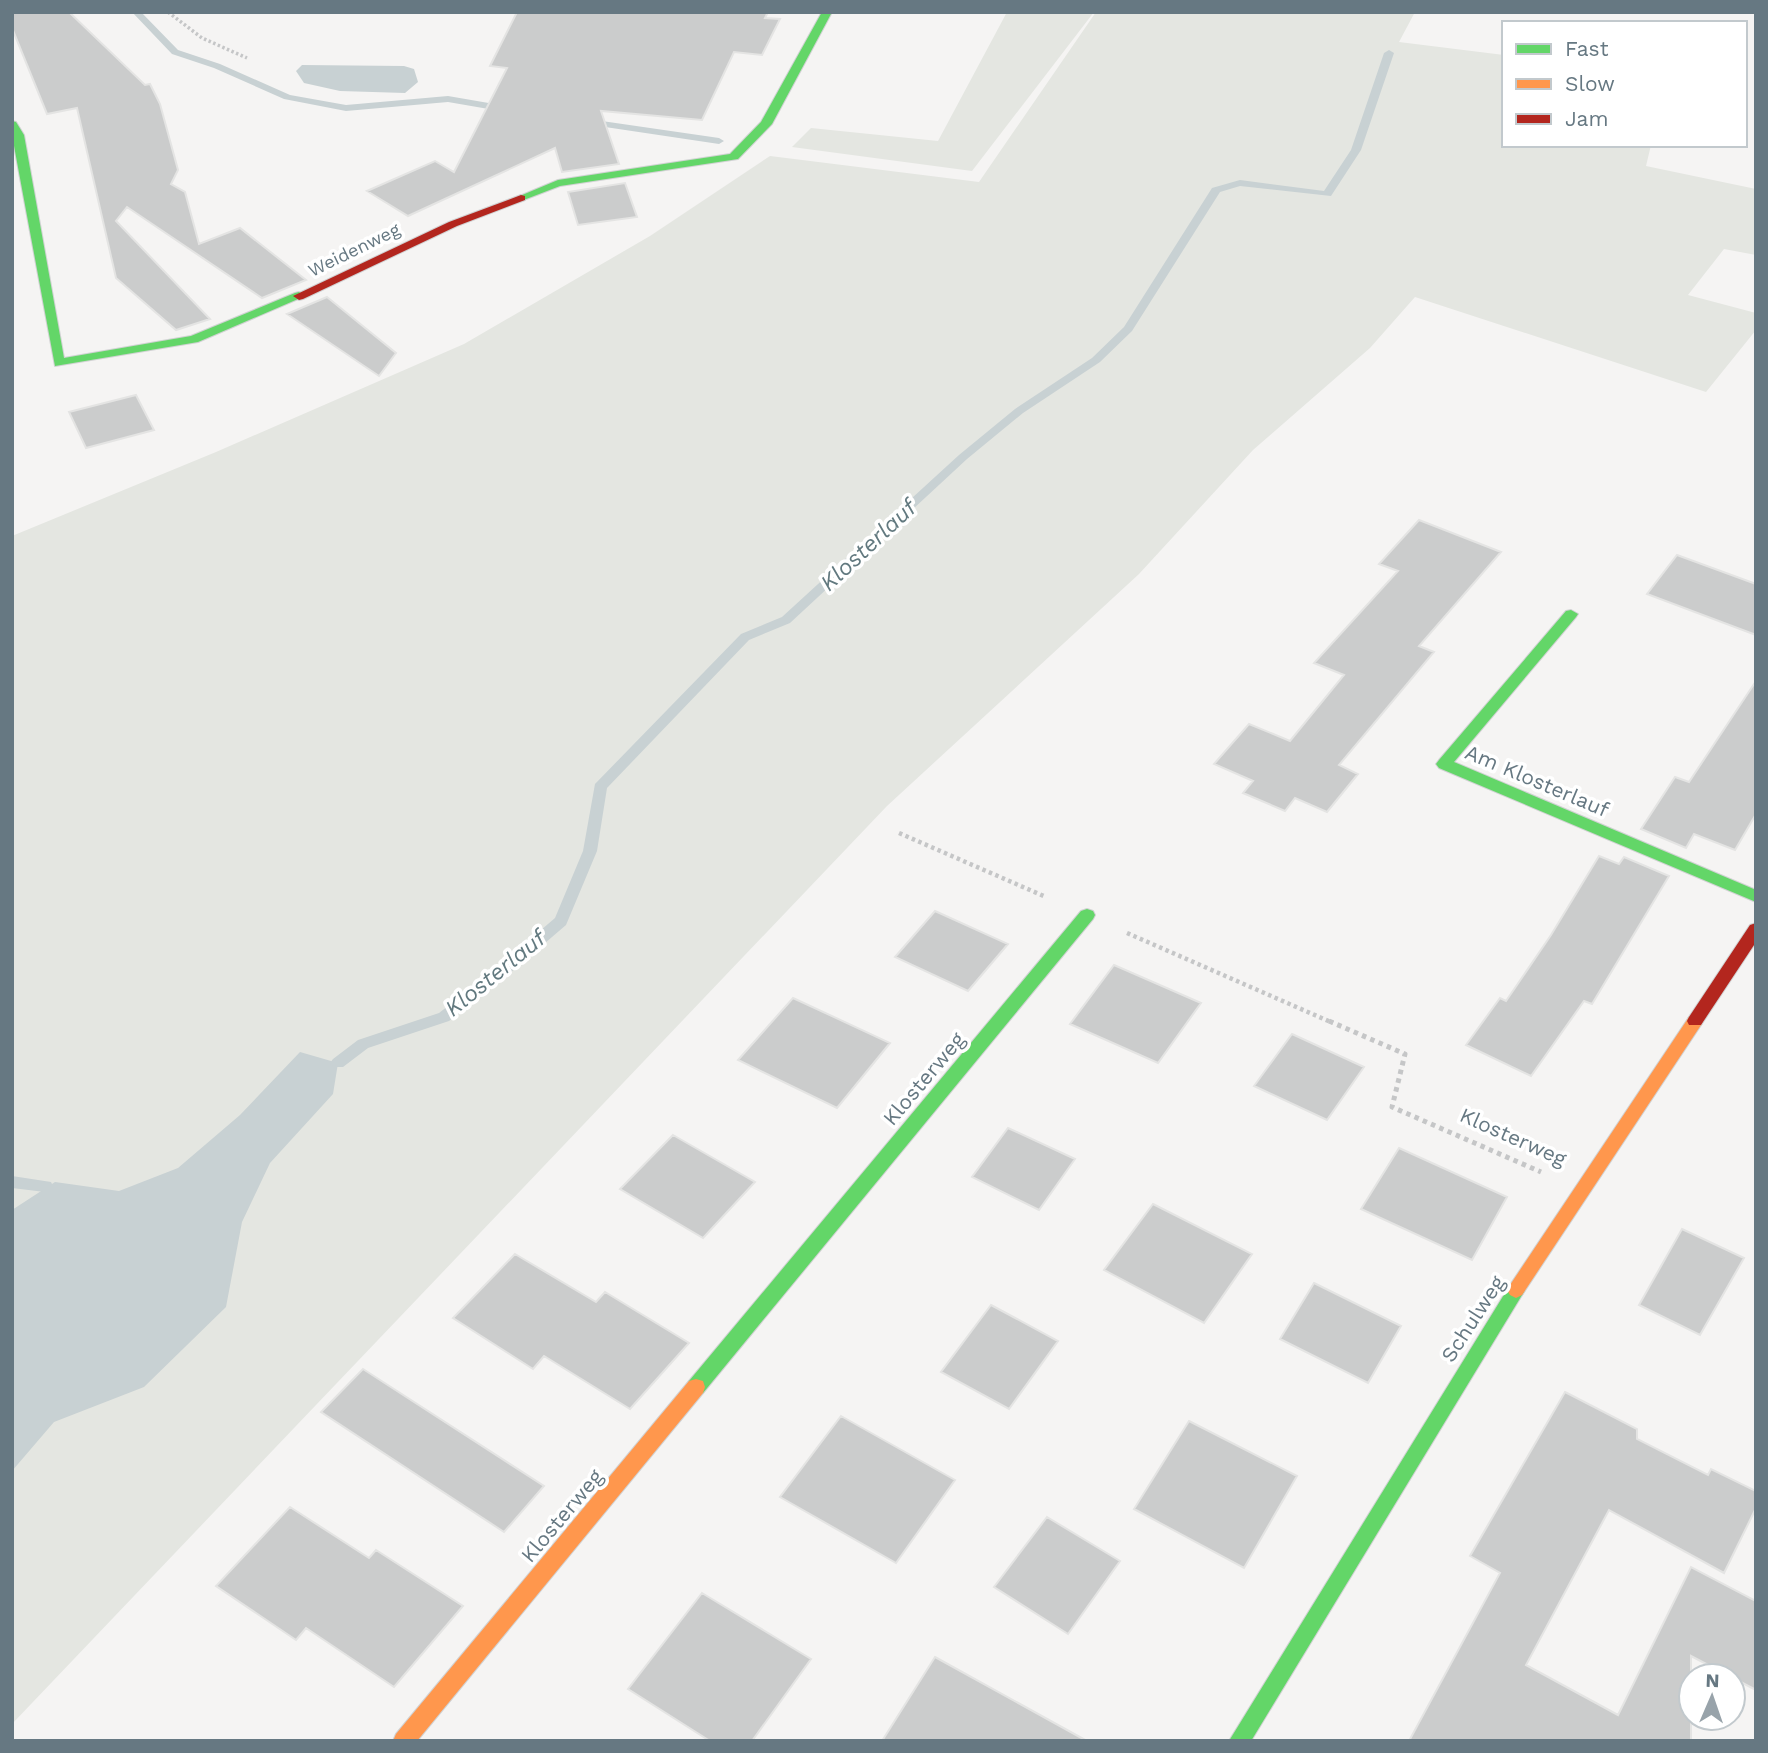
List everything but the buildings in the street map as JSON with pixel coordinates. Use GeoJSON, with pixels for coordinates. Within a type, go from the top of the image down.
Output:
{"type":"FeatureCollection","features":[{"type":"Feature","properties":{"kind":"street","name":"Weidenweg"},"geometry":{"type":"LineString","coordinates":[[12,124],[18,135],[60,363],[194,339],[314,290],[453,224],[558,183],[734,157],[766,124],[827,12]]}},
{"type":"Feature","properties":{"kind":"street","name":"Am Klosterlauf"},"geometry":{"type":"LineString","coordinates":[[1571,614],[1444,764],[1756,896]]}},
{"type":"Feature","properties":{"kind":"street","name":"Klosterweg"},"geometry":{"type":"LineString","coordinates":[[403,1741],[1087,915]]}},
{"type":"Feature","properties":{"kind":"street","name":"Schulweg"},"geometry":{"type":"LineString","coordinates":[[1239,1741],[1488,1332],[1756,929]]}},
{"type":"Feature","properties":{"kind":"path"},"geometry":{"type":"LineString","coordinates":[[168,12],[202,37],[247,58]]}},
{"type":"Feature","properties":{"kind":"path"},"geometry":{"type":"LineString","coordinates":[[899,833],[1087,915]]}},
{"type":"Feature","properties":{"kind":"path","name":"Klosterweg"},"geometry":{"type":"LineString","coordinates":[[1087,915],[1405,1054],[1392,1107],[1583,1191]]}},
{"type":"Feature","properties":{"kind":"shaded area"},"geometry":{"type":"Polygon","coordinates":[[[1007,12],[1094,12],[972,171],[792,147],[811,128],[938,141],[1007,12]]]}},
{"type":"Feature","properties":{"kind":"shaded area"},"geometry":{"type":"Polygon","coordinates":[[[1096,12],[1415,12],[1399,42],[1502,55],[1502,147],[1651,147],[1646,166],[1756,189],[1756,255],[1724,249],[1688,295],[1756,313],[1756,330],[1706,392],[1415,297],[1370,348],[1253,450],[1139,574],[887,806],[12,1724],[12,536],[216,452],[464,344],[650,236],[770,156],[979,182],[1096,12]]]}},
{"type":"Feature","properties":{"kind":"shaded area"},"geometry":{"type":"Polygon","coordinates":[[[302,65],[404,66],[414,69],[418,82],[405,93],[340,91],[304,83],[296,71],[302,65]]]}},
{"type":"Feature","properties":{"kind":"shaded area"},"geometry":{"type":"Polygon","coordinates":[[[300,1052],[338,1063],[333,1094],[270,1163],[242,1222],[226,1307],[144,1387],[54,1422],[12,1471],[12,1210],[55,1182],[119,1191],[178,1168],[240,1115],[300,1052]]]}},
{"type":"Feature","properties":{"kind":"waterway"},"geometry":{"type":"LineString","coordinates":[[136,12],[175,52],[217,66],[287,97],[346,108],[448,99],[506,109]]}},
{"type":"Feature","properties":{"kind":"waterway","name":"Klosterlauf"},"geometry":{"type":"LineString","coordinates":[[338,1063],[363,1044],[444,1017],[561,921],[590,851],[600,787],[745,637],[786,620],[963,457],[1019,411],[1096,360],[1128,329],[1216,190],[1240,183],[1327,194],[1356,150],[1389,53]]}},
{"type":"Feature","properties":{"kind":"waterway"},"geometry":{"type":"LineString","coordinates":[[588,122],[719,141]]}},
{"type":"Feature","properties":{"kind":"waterway","name":"Klosterlauf"},"geometry":{"type":"LineString","coordinates":[[12,1182],[45,1186]]}},
{"type":"Feature","properties":{"kind":"traffic: fast"},"geometry":{"type":"LineString","coordinates":[[521,198],[558,183],[734,157],[766,124],[827,12]]}},
{"type":"Feature","properties":{"kind":"traffic: fast"},"geometry":{"type":"LineString","coordinates":[[12,124],[18,135],[59,363],[194,339],[299,296]]}},
{"type":"Feature","properties":{"kind":"traffic: fast"},"geometry":{"type":"LineString","coordinates":[[1571,614],[1444,764],[1756,896]]}},
{"type":"Feature","properties":{"kind":"traffic: fast"},"geometry":{"type":"LineString","coordinates":[[696,1387],[1087,915]]}},
{"type":"Feature","properties":{"kind":"traffic: fast"},"geometry":{"type":"LineString","coordinates":[[1239,1741],[1516,1290]]}},
{"type":"Feature","properties":{"kind":"traffic: slow"},"geometry":{"type":"LineString","coordinates":[[1516,1290],[1695,1021]]}},
{"type":"Feature","properties":{"kind":"traffic: slow"},"geometry":{"type":"LineString","coordinates":[[403,1741],[696,1387]]}},
{"type":"Feature","properties":{"kind":"traffic: jam"},"geometry":{"type":"LineString","coordinates":[[299,296],[453,224],[521,198]]}},
{"type":"Feature","properties":{"kind":"traffic: jam"},"geometry":{"type":"LineString","coordinates":[[1695,1021],[1756,929]]}}]}
